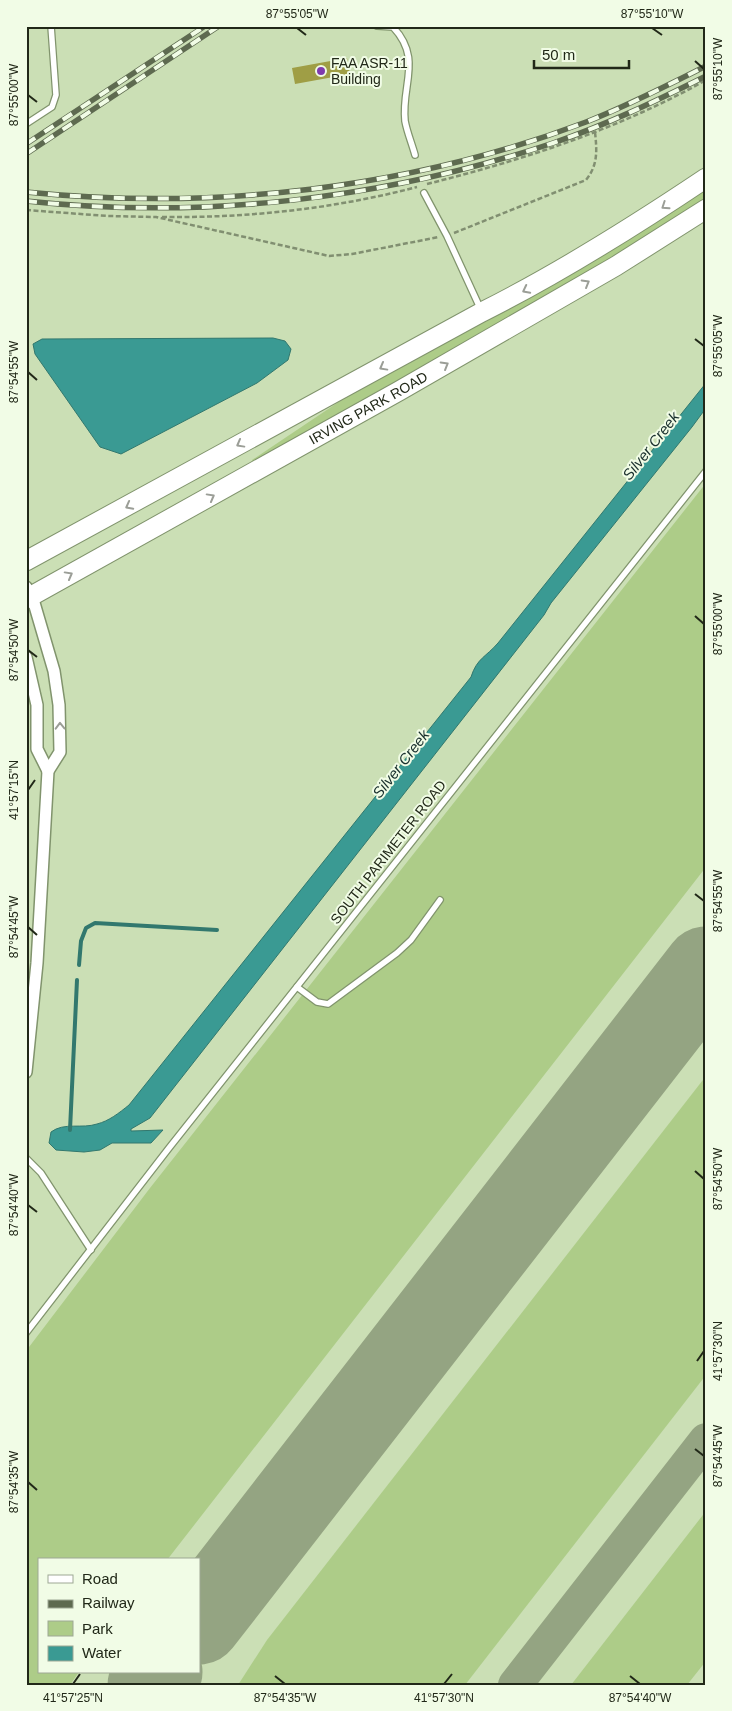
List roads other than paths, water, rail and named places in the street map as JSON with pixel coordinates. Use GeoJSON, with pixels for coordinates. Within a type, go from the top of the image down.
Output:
{"type":"FeatureCollection","features":[{"type":"Feature","properties":{"kind":"main road","name":"IRVING PARK ROAD"},"geometry":{"type":"LineString","coordinates":[[26,561],[482,312],[542,282],[643,221],[706,178]]}},
{"type":"Feature","properties":{"kind":"main road","name":"IRVING PARK ROAD"},"geometry":{"type":"LineString","coordinates":[[28,594],[412,384],[616,266],[706,210]]}},
{"type":"Feature","properties":{"kind":"street"},"geometry":{"type":"LineString","coordinates":[[26,1072],[37,963],[48,771],[60,752],[59,705],[54,671],[28,594]]}},
{"type":"Feature","properties":{"kind":"street"},"geometry":{"type":"LineString","coordinates":[[26,657],[37,705],[37,749],[48,771]]}},
{"type":"Feature","properties":{"kind":"lane"},"geometry":{"type":"LineString","coordinates":[[26,124],[52,107],[56,95],[51,26]]}},
{"type":"Feature","properties":{"kind":"lane"},"geometry":{"type":"LineString","coordinates":[[377,26],[393,27],[404,38],[410,60],[405,120],[415,155]]}},
{"type":"Feature","properties":{"kind":"lane"},"geometry":{"type":"LineString","coordinates":[[424,193],[447,236],[482,312]]}},
{"type":"Feature","properties":{"kind":"lane","name":"SOUTH PARIMETER ROAD"},"geometry":{"type":"LineString","coordinates":[[26,1333],[297,987],[706,471]]}},
{"type":"Feature","properties":{"kind":"lane"},"geometry":{"type":"LineString","coordinates":[[297,987],[318,1002],[328,1004],[397,953],[411,940],[440,900]]}},
{"type":"Feature","properties":{"kind":"lane"},"geometry":{"type":"LineString","coordinates":[[26,1158],[41,1173],[91,1250]]}},
{"type":"Feature","properties":{"kind":"water"},"geometry":{"type":"Polygon","coordinates":[[[273,338],[285,341],[291,349],[288,360],[257,383],[121,454],[100,447],[35,354],[33,344],[42,339],[273,338]]]}},
{"type":"Feature","properties":{"kind":"water"},"geometry":{"type":"Polygon","coordinates":[[[706,383],[706,408],[692,427],[551,603],[544,615],[150,1118],[131,1129],[131,1131],[163,1130],[151,1143],[112,1143],[100,1150],[84,1152],[56,1150],[49,1143],[51,1132],[67,1126],[101,1123],[129,1105],[471,677],[479,662],[498,643],[706,383]]]}},
{"type":"Feature","properties":{"kind":"waterway"},"geometry":{"type":"LineString","coordinates":[[79,965],[81,941],[86,928],[95,923],[217,930]]}},
{"type":"Feature","properties":{"kind":"waterway"},"geometry":{"type":"LineString","coordinates":[[70,1130],[77,980]]}},
{"type":"Feature","properties":{"kind":"railway"},"geometry":{"type":"LineString","coordinates":[[26,144],[205,26]]}},
{"type":"Feature","properties":{"kind":"railway"},"geometry":{"type":"LineString","coordinates":[[26,154],[219,26]]}},
{"type":"Feature","properties":{"kind":"railway"},"geometry":{"type":"LineString","coordinates":[[26,192],[97,197],[239,196],[381,179],[450,164],[519,145],[586,122],[631,103],[706,66]]}},
{"type":"Feature","properties":{"kind":"railway"},"geometry":{"type":"LineString","coordinates":[[26,201],[159,208],[226,206],[293,200],[359,191],[425,178],[553,143],[631,112],[706,76]]}},
{"type":"Feature","properties":{"kind":"place","name":"FAA ASR-11 Building"},"geometry":{"type":"Point","coordinates":[321,71]}},
{"type":"Feature","properties":{"kind":"water label","name":"Silver Creek"},"geometry":{"type":"Point","coordinates":[651,446]}},
{"type":"Feature","properties":{"kind":"water label","name":"Silver Creek"},"geometry":{"type":"Point","coordinates":[401,764]}}]}
